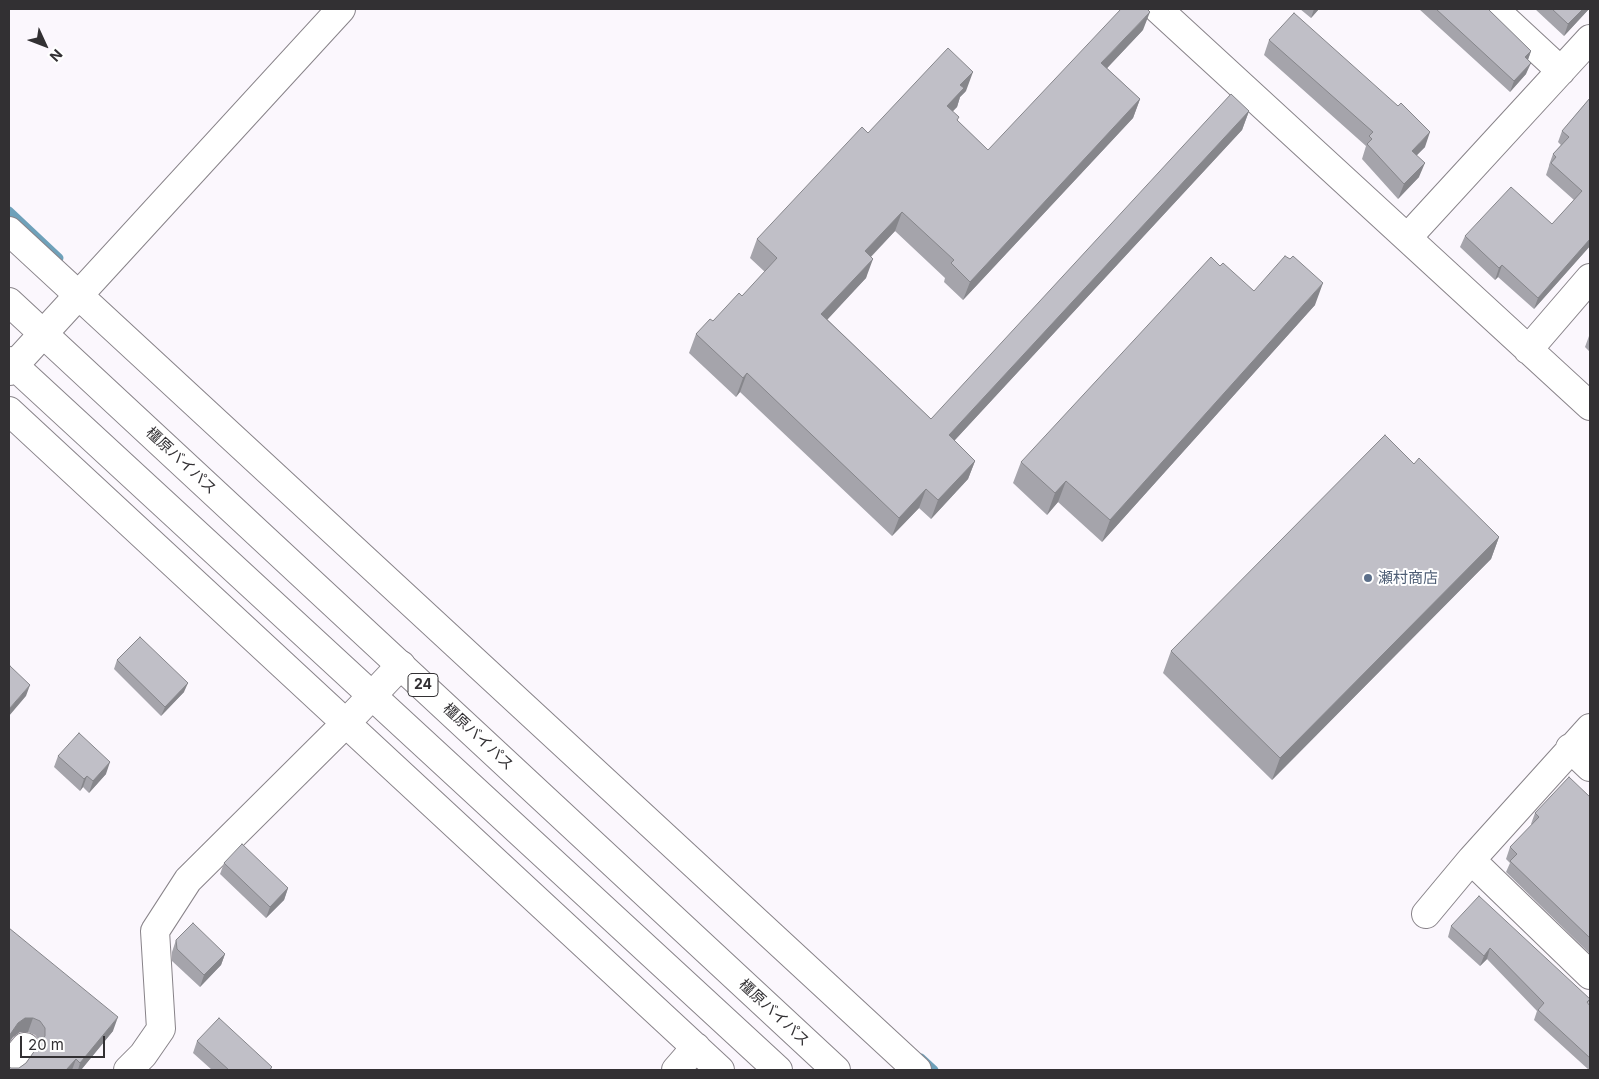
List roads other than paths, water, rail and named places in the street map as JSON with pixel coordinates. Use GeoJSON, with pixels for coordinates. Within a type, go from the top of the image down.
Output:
{"type":"FeatureCollection","features":[{"type":"Feature","properties":{"kind":"main road"},"geometry":{"type":"LineString","coordinates":[[341,9],[79,296],[10,366],[778,1070]]}},
{"type":"Feature","properties":{"kind":"main road"},"geometry":{"type":"LineString","coordinates":[[1158,9],[1590,406]]}},
{"type":"Feature","properties":{"kind":"main road"},"geometry":{"type":"LineString","coordinates":[[1494,9],[1561,71]]}},
{"type":"Feature","properties":{"kind":"main road"},"geometry":{"type":"LineString","coordinates":[[1408,238],[1590,39]]}},
{"type":"Feature","properties":{"kind":"main road"},"geometry":{"type":"LineString","coordinates":[[9,231],[917,1070]]}},
{"type":"Feature","properties":{"kind":"main road"},"geometry":{"type":"LineString","coordinates":[[1528,350],[1590,278]]}},
{"type":"Feature","properties":{"kind":"main road","name":"橿原バイパス"},"geometry":{"type":"LineString","coordinates":[[9,302],[836,1070]]}},
{"type":"Feature","properties":{"kind":"main road"},"geometry":{"type":"LineString","coordinates":[[9,411],[720,1070]]}},
{"type":"Feature","properties":{"kind":"main road"},"geometry":{"type":"LineString","coordinates":[[128,1070],[144,1055],[161,1029],[154,931],[188,880],[345,724],[401,665]]}},
{"type":"Feature","properties":{"kind":"main road"},"geometry":{"type":"LineString","coordinates":[[1426,914],[1471,860],[1590,728]]}},
{"type":"Feature","properties":{"kind":"main road"},"geometry":{"type":"LineString","coordinates":[[1570,748],[1590,768]]}},
{"type":"Feature","properties":{"kind":"main road"},"geometry":{"type":"LineString","coordinates":[[1471,860],[1590,976]]}},
{"type":"Feature","properties":{"kind":"main road"},"geometry":{"type":"LineString","coordinates":[[676,1070],[696,1047]]}},
{"type":"Feature","properties":{"kind":"waterway"},"geometry":{"type":"LineString","coordinates":[[9,211],[59,258]]}},
{"type":"Feature","properties":{"kind":"waterway"},"geometry":{"type":"LineString","coordinates":[[921,1058],[934,1070]]}},
{"type":"Feature","properties":{"kind":"place","name":"瀬村商店"},"geometry":{"type":"Point","coordinates":[1368,578]}}]}
